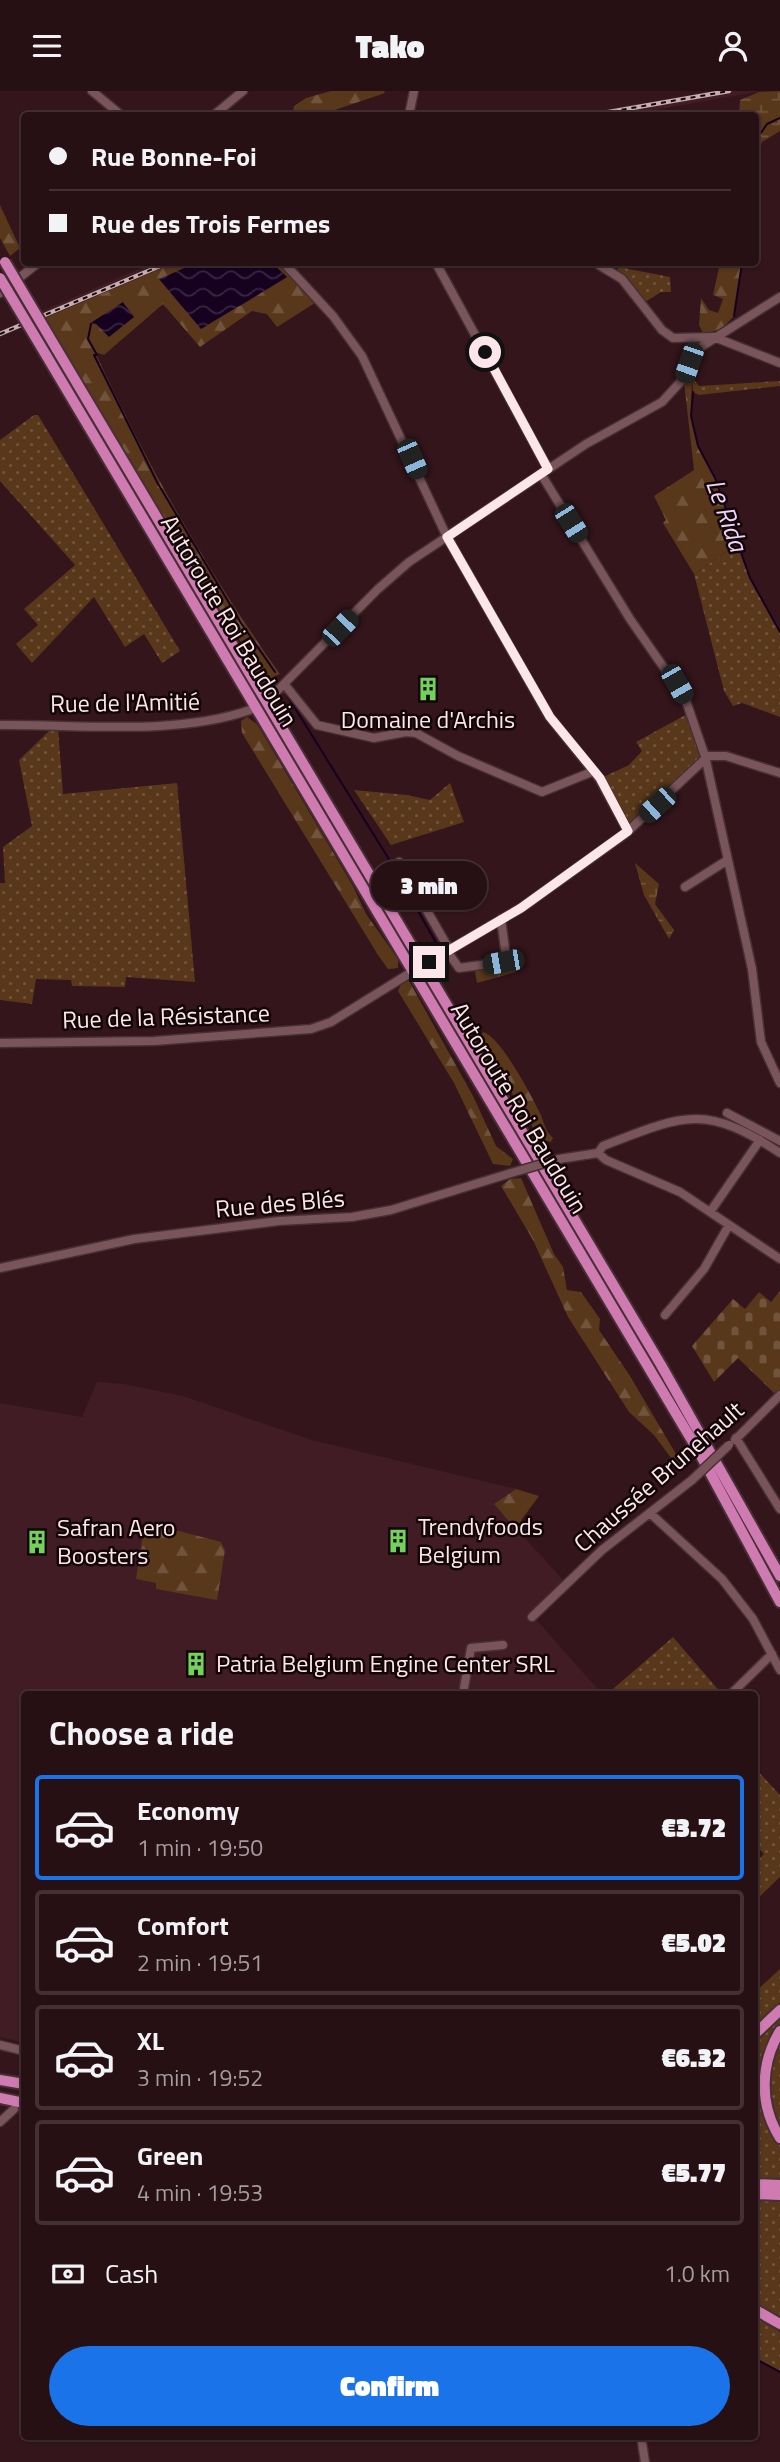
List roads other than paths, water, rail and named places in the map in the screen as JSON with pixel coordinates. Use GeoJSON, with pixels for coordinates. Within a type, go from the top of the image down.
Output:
{"type":"FeatureCollection","features":[{"type":"Feature","properties":{"kind":"highway","name":"Autoroute Roi Baudouin"},"geometry":{"type":"LineString","coordinates":[[2,258],[661,1364],[780,1576]]}},
{"type":"Feature","properties":{"kind":"highway","name":"Autoroute Roi Baudouin"},"geometry":{"type":"LineString","coordinates":[[0,278],[700,1454],[780,1602]]}},
{"type":"Feature","properties":{"kind":"highway"},"geometry":{"type":"LineString","coordinates":[[758,2031],[780,2010]]}},
{"type":"Feature","properties":{"kind":"highway"},"geometry":{"type":"LineString","coordinates":[[780,2031],[769,2055],[764,2075],[769,2115],[780,2138]]}},
{"type":"Feature","properties":{"kind":"highway"},"geometry":{"type":"LineString","coordinates":[[0,2080],[21,2084]]}},
{"type":"Feature","properties":{"kind":"highway"},"geometry":{"type":"LineString","coordinates":[[0,2098],[21,2102]]}},
{"type":"Feature","properties":{"kind":"highway"},"geometry":{"type":"LineString","coordinates":[[758,2184],[780,2185]]}},
{"type":"Feature","properties":{"kind":"highway"},"geometry":{"type":"LineString","coordinates":[[758,2194],[780,2195]]}},
{"type":"Feature","properties":{"kind":"highway"},"geometry":{"type":"LineString","coordinates":[[758,2311],[780,2324]]}},
{"type":"Feature","properties":{"kind":"street"},"geometry":{"type":"LineString","coordinates":[[92,91],[117,112]]}},
{"type":"Feature","properties":{"kind":"street"},"geometry":{"type":"LineString","coordinates":[[218,112],[243,91]]}},
{"type":"Feature","properties":{"kind":"street"},"geometry":{"type":"LineString","coordinates":[[410,112],[414,91]]}},
{"type":"Feature","properties":{"kind":"street"},"geometry":{"type":"LineString","coordinates":[[0,293],[34,266]]}},
{"type":"Feature","properties":{"kind":"street"},"geometry":{"type":"LineString","coordinates":[[288,266],[333,316],[362,356],[447,537],[550,717],[594,771],[628,831]]}},
{"type":"Feature","properties":{"kind":"street"},"geometry":{"type":"LineString","coordinates":[[438,266],[545,471],[630,619],[680,688],[705,757],[756,988],[761,1042],[780,1083]]}},
{"type":"Feature","properties":{"kind":"street"},"geometry":{"type":"LineString","coordinates":[[601,266],[622,279],[662,330],[673,338],[714,337],[780,363]]}},
{"type":"Feature","properties":{"kind":"street"},"geometry":{"type":"LineString","coordinates":[[271,698],[384,583],[545,471],[662,402],[684,378],[696,350],[780,297]]}},
{"type":"Feature","properties":{"kind":"street"},"geometry":{"type":"LineString","coordinates":[[688,338],[689,363]]}},
{"type":"Feature","properties":{"kind":"street"},"geometry":{"type":"LineString","coordinates":[[285,685],[317,725],[374,739],[407,732],[416,733],[458,756],[542,792],[594,771]]}},
{"type":"Feature","properties":{"kind":"street","name":"Rue de l'Amitié"},"geometry":{"type":"LineString","coordinates":[[0,725],[159,725],[222,720],[250,710]]}},
{"type":"Feature","properties":{"kind":"street"},"geometry":{"type":"LineString","coordinates":[[429,962],[501,919],[628,831],[705,757],[726,756],[780,773]]}},
{"type":"Feature","properties":{"kind":"street"},"geometry":{"type":"LineString","coordinates":[[685,887],[726,861]]}},
{"type":"Feature","properties":{"kind":"street"},"geometry":{"type":"LineString","coordinates":[[399,862],[459,968],[503,962],[506,956],[501,919]]}},
{"type":"Feature","properties":{"kind":"street","name":"Rue de la Résistance"},"geometry":{"type":"LineString","coordinates":[[0,1043],[154,1041],[311,1029],[331,1022],[407,975]]}},
{"type":"Feature","properties":{"kind":"street"},"geometry":{"type":"LineString","coordinates":[[727,1113],[780,1141]]}},
{"type":"Feature","properties":{"kind":"street","name":"Rue des Blés"},"geometry":{"type":"LineString","coordinates":[[0,1268],[134,1239],[279,1221],[352,1217],[391,1210],[559,1159],[597,1153],[603,1146],[659,1125],[684,1119],[710,1119],[733,1124],[780,1153]]}},
{"type":"Feature","properties":{"kind":"street"},"geometry":{"type":"LineString","coordinates":[[710,1212],[760,1140]]}},
{"type":"Feature","properties":{"kind":"street"},"geometry":{"type":"LineString","coordinates":[[597,1153],[606,1160],[680,1192],[780,1259]]}},
{"type":"Feature","properties":{"kind":"street"},"geometry":{"type":"LineString","coordinates":[[665,1315],[704,1269],[729,1224]]}},
{"type":"Feature","properties":{"kind":"street","name":"Chaussée Brunehault"},"geometry":{"type":"LineString","coordinates":[[532,1617],[602,1551],[692,1480],[780,1395]]}},
{"type":"Feature","properties":{"kind":"street"},"geometry":{"type":"LineString","coordinates":[[736,1438],[780,1509]]}},
{"type":"Feature","properties":{"kind":"street"},"geometry":{"type":"LineString","coordinates":[[651,1514],[722,1579],[753,1619],[780,1670]]}},
{"type":"Feature","properties":{"kind":"street"},"geometry":{"type":"LineString","coordinates":[[463,1691],[468,1655],[473,1646],[503,1645]]}},
{"type":"Feature","properties":{"kind":"street"},"geometry":{"type":"LineString","coordinates":[[733,1691],[772,1654]]}},
{"type":"Feature","properties":{"kind":"street"},"geometry":{"type":"LineString","coordinates":[[0,2045],[21,2050]]}},
{"type":"Feature","properties":{"kind":"street"},"geometry":{"type":"LineString","coordinates":[[0,2122],[14,2109]]}},
{"type":"Feature","properties":{"kind":"street"},"geometry":{"type":"LineString","coordinates":[[642,2440],[645,2462]]}},
{"type":"Feature","properties":{"kind":"water"},"geometry":{"type":"Polygon","coordinates":[[[189,266],[275,266],[287,277],[201,329],[159,279],[189,266]]]}},
{"type":"Feature","properties":{"kind":"water"},"geometry":{"type":"Polygon","coordinates":[[[123,302],[134,317],[109,337],[96,324],[89,324],[123,302]]]}},
{"type":"Feature","properties":{"kind":"waterway","name":"Le Rida"},"geometry":{"type":"LineString","coordinates":[[759,136],[767,124],[780,118]]}},
{"type":"Feature","properties":{"kind":"waterway","name":"Le Rida"},"geometry":{"type":"LineString","coordinates":[[734,316],[742,266]]}},
{"type":"Feature","properties":{"kind":"waterway"},"geometry":{"type":"LineString","coordinates":[[91,324],[88,339],[97,355],[94,355],[157,482],[241,623],[275,672]]}},
{"type":"Feature","properties":{"kind":"waterway","name":"Le Rida"},"geometry":{"type":"LineString","coordinates":[[693,392],[691,416],[698,446],[715,478],[750,578],[780,632]]}},
{"type":"Feature","properties":{"kind":"waterway"},"geometry":{"type":"LineString","coordinates":[[285,692],[387,856],[439,948]]}},
{"type":"Feature","properties":{"kind":"waterway"},"geometry":{"type":"LineString","coordinates":[[758,2360],[780,2372]]}},
{"type":"Feature","properties":{"kind":"railway"},"geometry":{"type":"LineString","coordinates":[[609,112],[729,91]]}},
{"type":"Feature","properties":{"kind":"railway"},"geometry":{"type":"LineString","coordinates":[[0,334],[160,266]]}},
{"type":"Feature","properties":{"kind":"place","name":"Domaine d'Archis"},"geometry":{"type":"Point","coordinates":[428,689]}},
{"type":"Feature","properties":{"kind":"place","name":"Trendyfoods Belgium"},"geometry":{"type":"Point","coordinates":[398,1541]}},
{"type":"Feature","properties":{"kind":"place","name":"Safran Aero Boosters"},"geometry":{"type":"Point","coordinates":[37,1542]}},
{"type":"Feature","properties":{"kind":"place","name":"Patria Belgium Engine Center SRL"},"geometry":{"type":"Point","coordinates":[196,1664]}}]}
